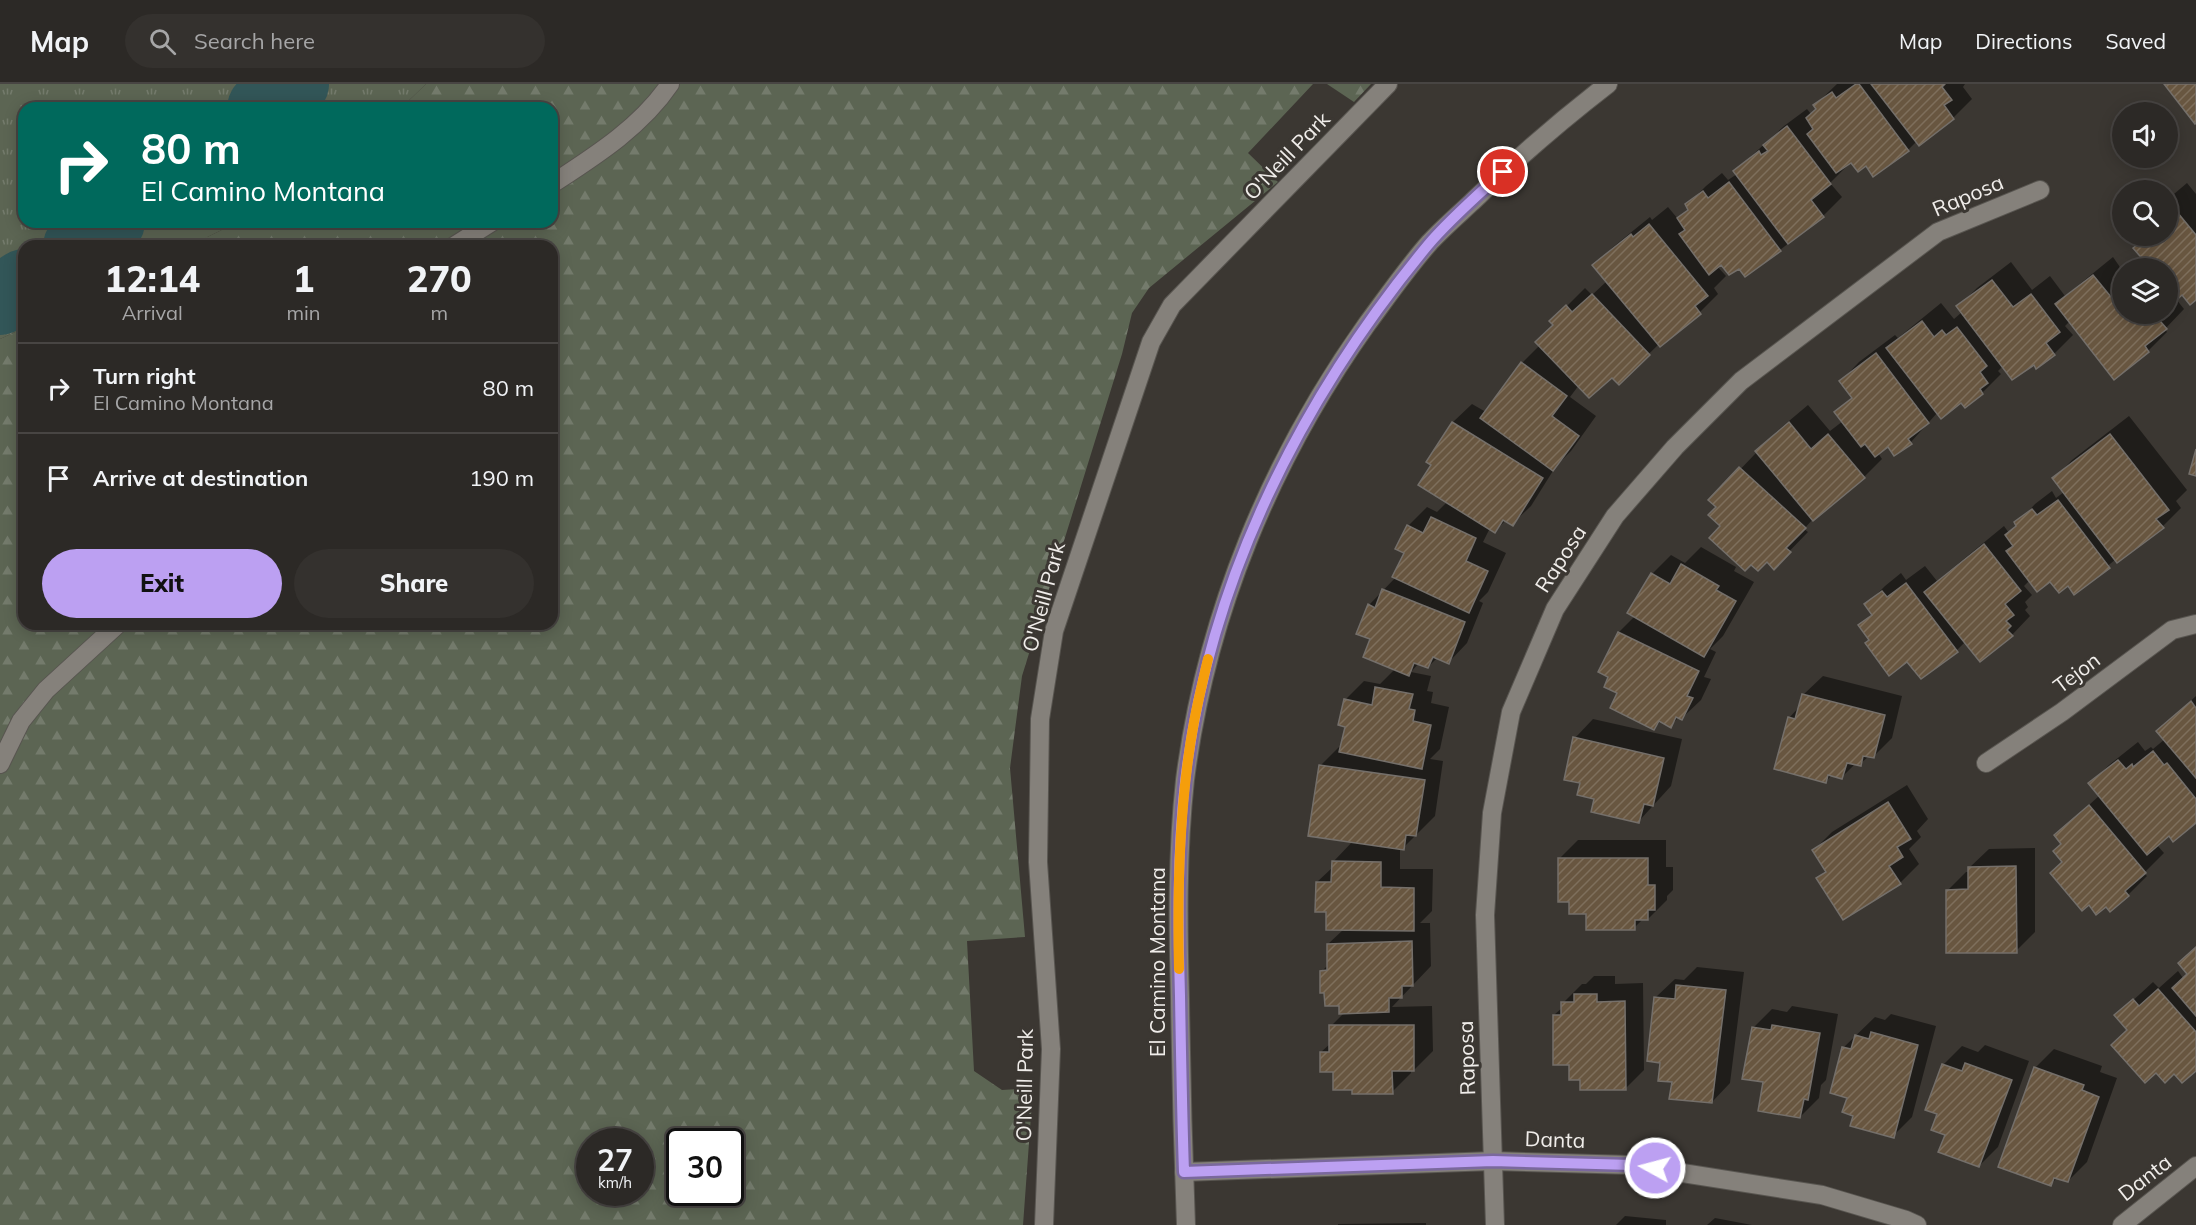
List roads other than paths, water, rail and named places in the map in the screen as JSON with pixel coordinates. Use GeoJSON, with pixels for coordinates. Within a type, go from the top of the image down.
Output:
{"type":"FeatureCollection","features":[{"type":"Feature","properties":{"kind":"street"},"geometry":{"type":"LineString","coordinates":[[558,180],[591,159],[631,128],[670,84]]}},
{"type":"Feature","properties":{"kind":"street","name":"O'Neill Park"},"geometry":{"type":"LineString","coordinates":[[1044,1225],[1051,1049],[1038,862],[1040,720],[1054,631],[1151,342],[1172,305],[1388,84]]}},
{"type":"Feature","properties":{"kind":"street","name":"El Camino Montana"},"geometry":{"type":"LineString","coordinates":[[1186,1225],[1178,917],[1185,783],[1194,721],[1208,658],[1248,535],[1301,427],[1341,361],[1430,243],[1538,140],[1608,84]]}},
{"type":"Feature","properties":{"kind":"street","name":"Raposa"},"geometry":{"type":"LineString","coordinates":[[1495,1225],[1485,915],[1492,813],[1511,712],[1555,609],[1615,516],[1675,447],[1741,381],[1938,231],[2040,190]]}},
{"type":"Feature","properties":{"kind":"street"},"geometry":{"type":"LineString","coordinates":[[464,240],[482,228]]}},
{"type":"Feature","properties":{"kind":"street","name":"Tejon"},"geometry":{"type":"LineString","coordinates":[[1986,763],[2062,712],[2172,630],[2196,624]]}},
{"type":"Feature","properties":{"kind":"street"},"geometry":{"type":"LineString","coordinates":[[0,765],[21,721],[46,690],[111,630]]}},
{"type":"Feature","properties":{"kind":"street","name":"Danta"},"geometry":{"type":"LineString","coordinates":[[1184,1172],[1493,1161],[1632,1165],[1702,1174],[1822,1195],[1917,1225]]}},
{"type":"Feature","properties":{"kind":"street","name":"Danta"},"geometry":{"type":"LineString","coordinates":[[2122,1225],[2196,1166]]}},
{"type":"Feature","properties":{"kind":"waterway"},"geometry":{"type":"LineString","coordinates":[[270,102],[294,84]]}},
{"type":"Feature","properties":{"kind":"waterway"},"geometry":{"type":"LineString","coordinates":[[86,240],[102,228]]}},
{"type":"Feature","properties":{"kind":"waterway"},"geometry":{"type":"LineString","coordinates":[[0,300],[18,288]]}}]}
